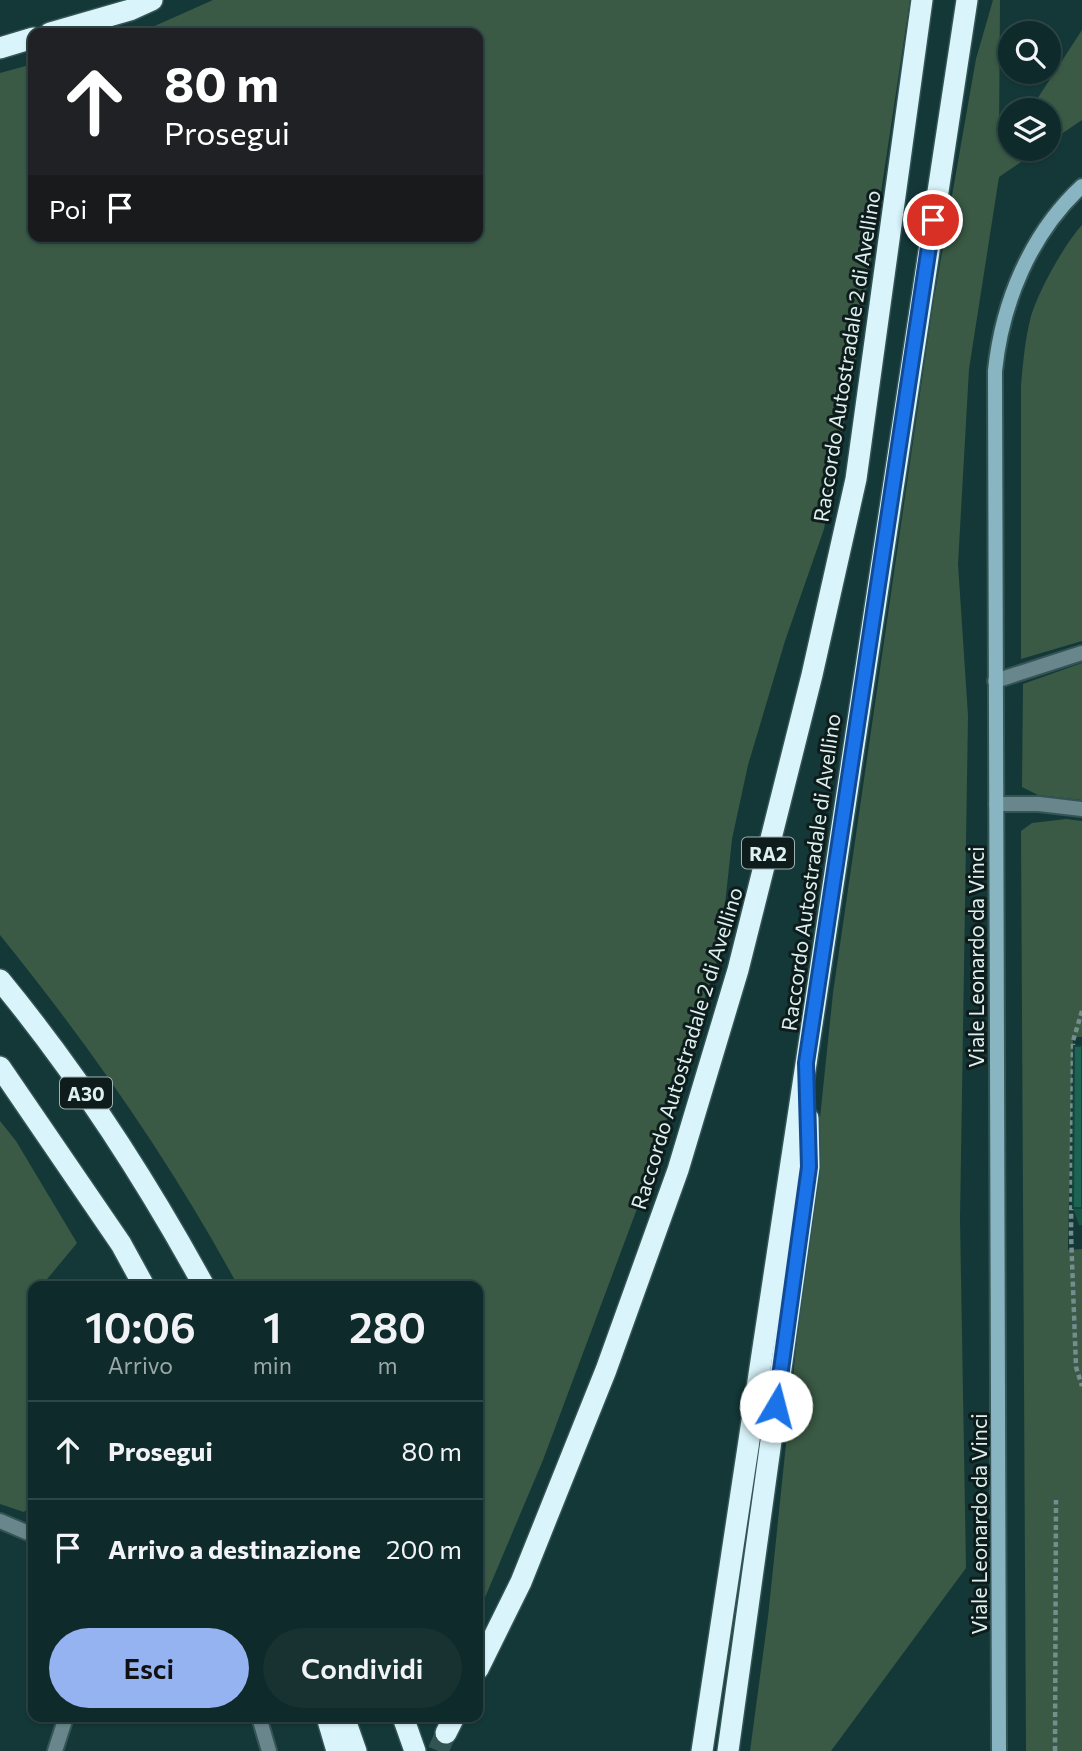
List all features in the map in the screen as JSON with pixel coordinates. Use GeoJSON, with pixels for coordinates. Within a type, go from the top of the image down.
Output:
{"type":"FeatureCollection","features":[{"type":"Feature","properties":{"kind":"highway"},"geometry":{"type":"LineString","coordinates":[[67,28],[130,10],[152,0]]}},
{"type":"Feature","properties":{"kind":"highway","name":"Raccordo Autostradale 2 di Avellino"},"geometry":{"type":"LineString","coordinates":[[483,1659],[521,1582],[606,1370],[678,1170],[738,970],[813,675],[856,479],[922,0]]}},
{"type":"Feature","properties":{"kind":"highway","name":"Raccordo Autostradale di Avellino"},"geometry":{"type":"LineString","coordinates":[[702,1751],[967,0]]}},
{"type":"Feature","properties":{"kind":"highway"},"geometry":{"type":"LineString","coordinates":[[0,48],[28,40]]}},
{"type":"Feature","properties":{"kind":"highway","name":"A30"},"geometry":{"type":"LineString","coordinates":[[0,980],[56,1049],[164,1212],[201,1281]]}},
{"type":"Feature","properties":{"kind":"highway"},"geometry":{"type":"LineString","coordinates":[[728,1751],[809,1167],[806,1063]]}},
{"type":"Feature","properties":{"kind":"highway","name":"A30"},"geometry":{"type":"LineString","coordinates":[[0,1067],[121,1244],[141,1281]]}},
{"type":"Feature","properties":{"kind":"highway"},"geometry":{"type":"LineString","coordinates":[[328,1722],[337,1751]]}},
{"type":"Feature","properties":{"kind":"highway"},"geometry":{"type":"LineString","coordinates":[[346,1722],[356,1751]]}},
{"type":"Feature","properties":{"kind":"highway"},"geometry":{"type":"LineString","coordinates":[[404,1722],[415,1751]]}},
{"type":"Feature","properties":{"kind":"street","name":"Viale Leonardo da Vinci"},"geometry":{"type":"LineString","coordinates":[[999,1751],[995,371],[999,331],[1020,272],[1051,223],[1082,187]]}},
{"type":"Feature","properties":{"kind":"street"},"geometry":{"type":"LineString","coordinates":[[995,681],[1082,653]]}},
{"type":"Feature","properties":{"kind":"street"},"geometry":{"type":"LineString","coordinates":[[996,804],[1039,804],[1082,809]]}},
{"type":"Feature","properties":{"kind":"street"},"geometry":{"type":"LineString","coordinates":[[0,1521],[28,1533]]}},
{"type":"Feature","properties":{"kind":"street"},"geometry":{"type":"LineString","coordinates":[[55,1751],[64,1722]]}},
{"type":"Feature","properties":{"kind":"street"},"geometry":{"type":"LineString","coordinates":[[260,1722],[269,1751]]}},
{"type":"Feature","properties":{"kind":"path"},"geometry":{"type":"LineString","coordinates":[[1082,1011],[1073,1041],[1071,1234],[1076,1367],[1082,1386]]}},
{"type":"Feature","properties":{"kind":"path"},"geometry":{"type":"LineString","coordinates":[[1055,1751],[1056,1500]]}},
{"type":"Feature","properties":{"kind":"green space"},"geometry":{"type":"Polygon","coordinates":[[[213,0],[910,0],[855,364],[824,529],[785,641],[748,765],[732,839],[720,951],[647,1182],[543,1460],[483,1602],[483,1281],[235,1281],[157,1149],[97,1062],[0,935],[0,73],[28,65],[28,242],[483,242],[483,28],[150,28],[213,0]]]}},
{"type":"Feature","properties":{"kind":"green space"},"geometry":{"type":"Polygon","coordinates":[[[993,0],[1000,0],[998,161],[1022,161],[999,177],[969,369],[958,564],[968,716],[960,1219],[966,1568],[831,1751],[750,1751],[768,1617],[833,993],[933,304],[976,59],[993,0]]]}},
{"type":"Feature","properties":{"kind":"green space"},"geometry":{"type":"Polygon","coordinates":[[[1082,30],[1082,120],[1061,134],[1061,98],[1038,98],[1047,84],[1061,84],[1061,62],[1082,30]]]}},
{"type":"Feature","properties":{"kind":"green space"},"geometry":{"type":"Polygon","coordinates":[[[1082,225],[1082,641],[1021,659],[1021,386],[1026,342],[1031,316],[1046,281],[1082,225]]]}},
{"type":"Feature","properties":{"kind":"green space"},"geometry":{"type":"Polygon","coordinates":[[[1082,663],[1082,800],[1038,795],[1022,787],[1023,684],[1082,663]]]}},
{"type":"Feature","properties":{"kind":"green space"},"geometry":{"type":"Polygon","coordinates":[[[1066,819],[1082,821],[1082,1037],[1073,1037],[1068,1250],[1082,1249],[1082,1751],[1026,1751],[1021,831],[1032,823],[1066,819]]]}},
{"type":"Feature","properties":{"kind":"green space"},"geometry":{"type":"Polygon","coordinates":[[[0,1121],[16,1141],[77,1243],[45,1281],[28,1281],[28,1508],[24,1512],[0,1504],[0,1121]]]}},
{"type":"Feature","properties":{"kind":"building"},"geometry":{"type":"Polygon","coordinates":[[[1074,1046],[1082,1046],[1082,1208],[1073,1208],[1074,1046]]]}},
{"type":"Feature","properties":{"kind":"tunnel"},"geometry":{"type":"LineString","coordinates":[[438,1751],[446,1733]]}},
{"type":"Feature","properties":{"kind":"route"},"geometry":{"type":"LineString","coordinates":[[776,1406],[809,1167],[806,1063],[933,220]]}}]}
